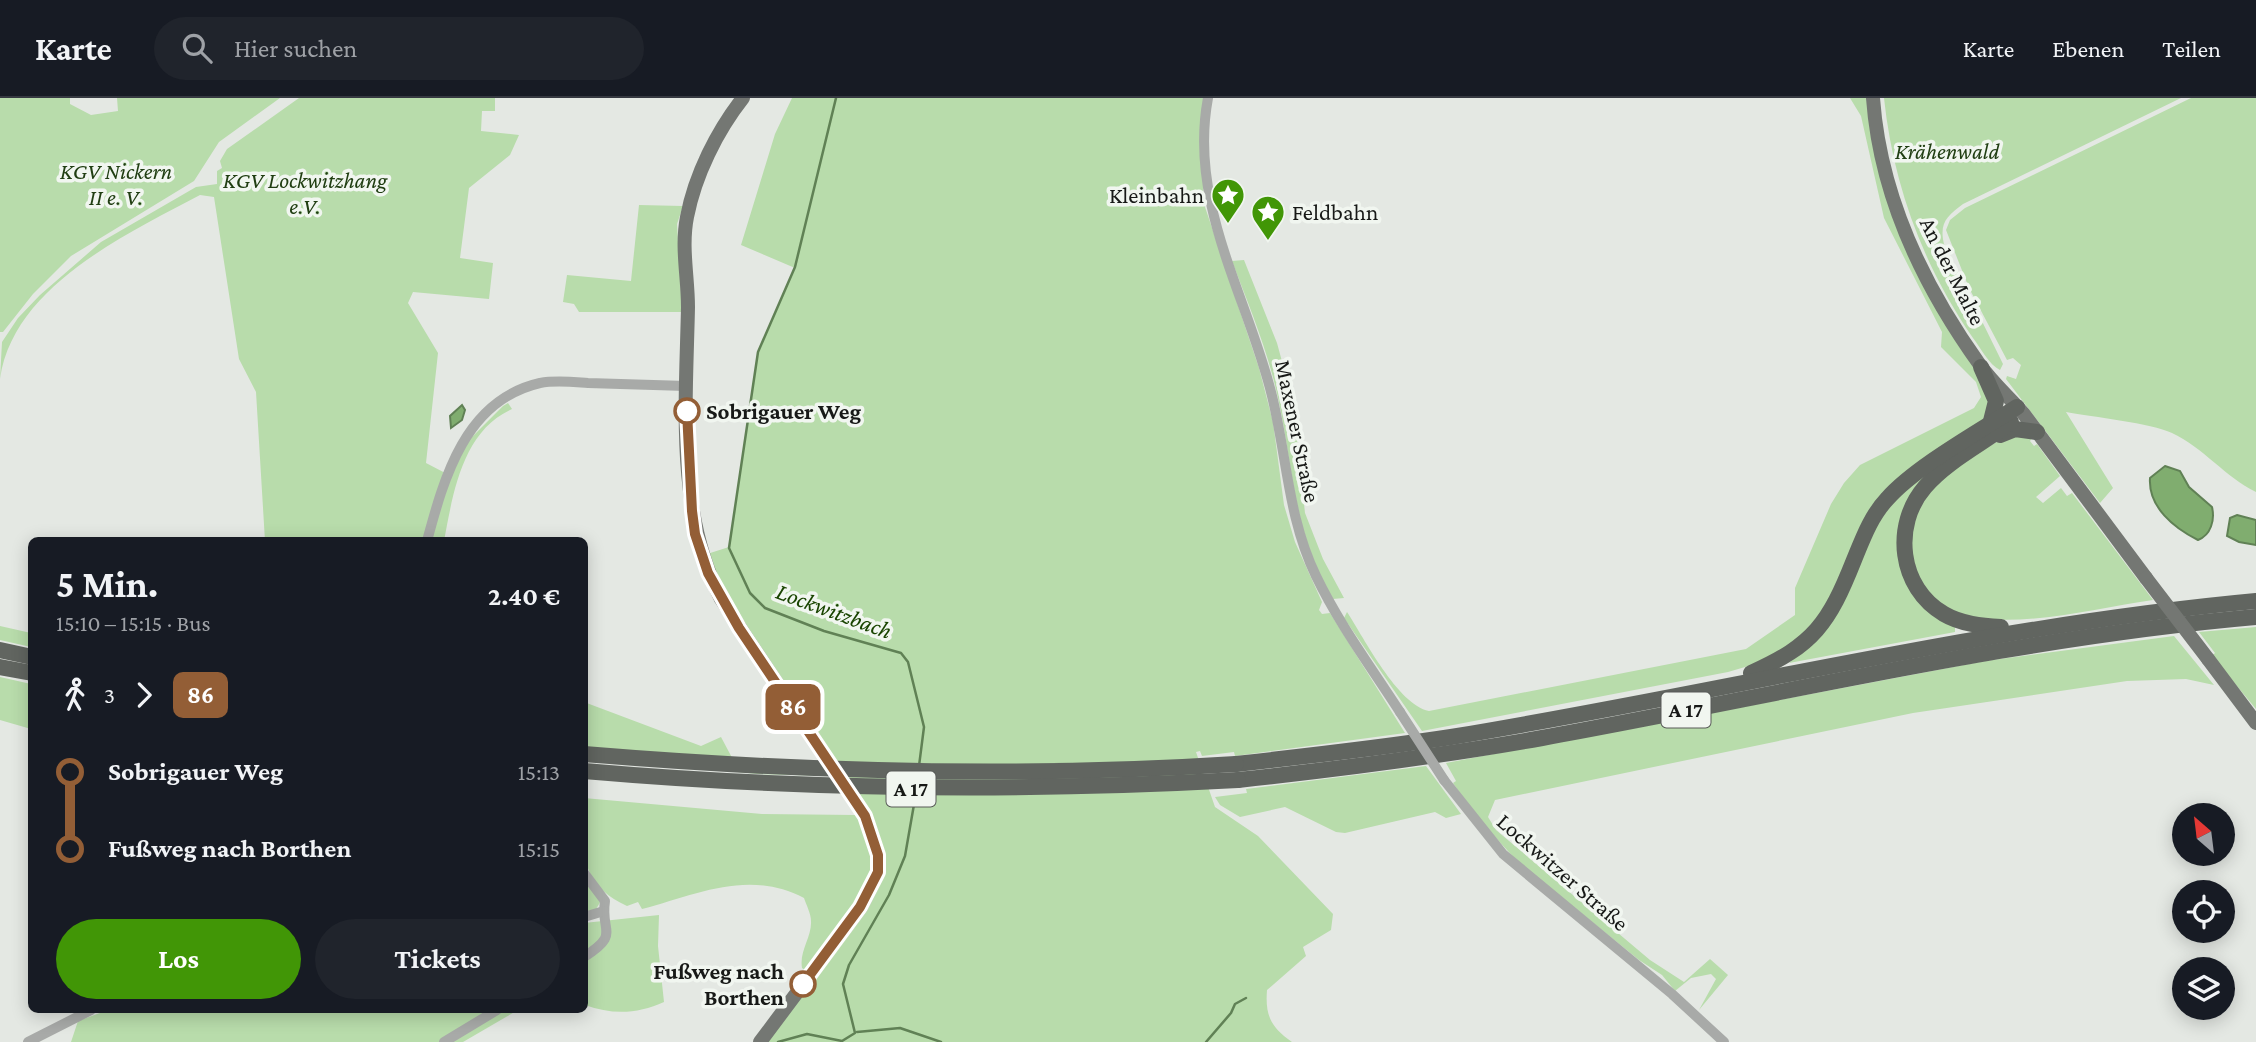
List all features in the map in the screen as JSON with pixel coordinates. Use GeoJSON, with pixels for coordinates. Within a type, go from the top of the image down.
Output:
{"type":"FeatureCollection","features":[{"type":"Feature","properties":{"kind":"highway"},"geometry":{"type":"LineString","coordinates":[[1981,367],[1996,401],[1989,432]]}},
{"type":"Feature","properties":{"kind":"highway"},"geometry":{"type":"LineString","coordinates":[[2020,410],[1989,432],[1919,495],[1904,534],[1909,571],[1919,591],[1945,614],[1983,626],[2025,629]]}},
{"type":"Feature","properties":{"kind":"highway"},"geometry":{"type":"LineString","coordinates":[[1726,685],[1785,658],[1804,644],[1828,616],[1870,522],[1887,499],[1912,477],[1989,432],[2015,429],[2037,432]]}},
{"type":"Feature","properties":{"kind":"highway","name":"A 17"},"geometry":{"type":"LineString","coordinates":[[588,754],[760,768],[896,772],[1237,772],[1454,736],[2025,629],[2134,613],[2256,601]]}},
{"type":"Feature","properties":{"kind":"highway","name":"A 17"},"geometry":{"type":"LineString","coordinates":[[588,771],[763,785],[939,789],[1237,772],[1342,769],[1540,738],[2029,645],[2256,617]]}},
{"type":"Feature","properties":{"kind":"highway"},"geometry":{"type":"LineString","coordinates":[[0,650],[28,656]]}},
{"type":"Feature","properties":{"kind":"highway"},"geometry":{"type":"LineString","coordinates":[[0,667],[28,672]]}},
{"type":"Feature","properties":{"kind":"main road"},"geometry":{"type":"LineString","coordinates":[[743,98],[711,150],[687,217],[684,242],[688,303],[685,386],[695,534],[708,573],[739,628],[865,816],[878,855],[878,872],[860,907],[760,1042]]}},
{"type":"Feature","properties":{"kind":"main road","name":"An der Malte"},"geometry":{"type":"LineString","coordinates":[[1873,98],[1885,169],[1915,255],[1945,315],[1981,367],[2037,432],[2256,723]]}},
{"type":"Feature","properties":{"kind":"main road","name":"An der Malte"},"geometry":{"type":"LineString","coordinates":[[1882,98],[1902,201],[1936,281],[1970,338],[2013,394],[2020,410]]}},
{"type":"Feature","properties":{"kind":"street","name":"Maxener Straße"},"geometry":{"type":"LineString","coordinates":[[1208,98],[1205,174],[1211,211],[1272,393],[1290,504],[1300,539],[1334,610],[1400,712]]}},
{"type":"Feature","properties":{"kind":"street"},"geometry":{"type":"LineString","coordinates":[[428,537],[442,486],[461,443],[484,416],[506,399],[524,389],[551,382],[685,386]]}},
{"type":"Feature","properties":{"kind":"street","name":"Lockwitzer Straße"},"geometry":{"type":"LineString","coordinates":[[1400,712],[1444,780],[1503,855],[1672,994],[1724,1042]]}},
{"type":"Feature","properties":{"kind":"street"},"geometry":{"type":"LineString","coordinates":[[588,878],[605,901],[608,931],[603,945],[588,954]]}},
{"type":"Feature","properties":{"kind":"street"},"geometry":{"type":"LineString","coordinates":[[588,916],[604,911]]}},
{"type":"Feature","properties":{"kind":"street"},"geometry":{"type":"LineString","coordinates":[[28,1042],[84,1013]]}},
{"type":"Feature","properties":{"kind":"street"},"geometry":{"type":"LineString","coordinates":[[444,1042],[492,1013]]}},
{"type":"Feature","properties":{"kind":"green space","name":"KGV Nickern II e. V."},"geometry":{"type":"Polygon","coordinates":[[[0,98],[70,98],[70,104],[91,115],[118,111],[117,98],[280,98],[219,142],[194,181],[71,256],[33,294],[3,332],[0,332],[0,98]]]}},
{"type":"Feature","properties":{"kind":"green space","name":"KGV Lockwitzhang e.V."},"geometry":{"type":"Polygon","coordinates":[[[299,98],[495,98],[495,111],[482,111],[481,131],[519,135],[510,155],[469,188],[460,258],[493,263],[489,299],[413,292],[408,303],[438,353],[426,463],[449,475],[462,447],[503,406],[508,403],[512,409],[495,419],[471,448],[456,484],[445,537],[265,537],[256,392],[239,359],[214,197],[200,195],[140,227],[78,267],[50,290],[26,316],[9,346],[0,379],[2,342],[18,318],[40,295],[101,242],[196,187],[217,184],[217,171],[222,168],[220,161],[227,149],[299,98]]]}},
{"type":"Feature","properties":{"kind":"green space"},"geometry":{"type":"Polygon","coordinates":[[[792,98],[1204,98],[1203,201],[1259,368],[1273,422],[1284,505],[1295,542],[1322,602],[1319,610],[1322,614],[1330,613],[1405,733],[1235,756],[1234,752],[1202,756],[1200,751],[1196,752],[1215,807],[1258,836],[1333,914],[1331,930],[1303,947],[1306,956],[1267,990],[1268,1014],[1274,1026],[1292,1042],[767,1042],[813,979],[883,855],[723,592],[707,554],[729,547],[758,352],[795,268],[741,245],[775,134],[792,98]]]}},
{"type":"Feature","properties":{"kind":"green space"},"geometry":{"type":"Polygon","coordinates":[[[1850,98],[1868,98],[1891,207],[1990,390],[1986,421],[1893,488],[1821,620],[1769,660],[1728,672],[1422,731],[1344,618],[1347,612],[1394,684],[1417,706],[1429,711],[1746,649],[1795,615],[1795,588],[1831,504],[1860,465],[1974,408],[1981,397],[1976,382],[1941,347],[1942,332],[1884,218],[1861,116],[1850,98]]]}},
{"type":"Feature","properties":{"kind":"green space","name":"Krähenwald"},"geometry":{"type":"Polygon","coordinates":[[[1884,98],[2181,98],[1963,204],[1946,221],[1943,231],[1944,244],[2003,364],[2000,370],[1985,356],[1955,311],[1925,253],[1903,193],[1888,130],[1884,98]]]}},
{"type":"Feature","properties":{"kind":"green space"},"geometry":{"type":"Polygon","coordinates":[[[2191,98],[2256,98],[2256,492],[2234,479],[2184,439],[2163,429],[2066,412],[2113,488],[2100,503],[2006,379],[2007,376],[2016,379],[2021,365],[2013,358],[2007,360],[1969,288],[1946,230],[1950,220],[1965,208],[2191,98]]]}},
{"type":"Feature","properties":{"kind":"green space"},"geometry":{"type":"Polygon","coordinates":[[[639,205],[683,206],[677,224],[682,312],[579,312],[574,304],[563,302],[567,275],[631,281],[639,205]]]}},
{"type":"Feature","properties":{"kind":"green space"},"geometry":{"type":"Polygon","coordinates":[[[1244,260],[1277,343],[1293,402],[1305,513],[1323,559],[1344,598],[1333,599],[1320,574],[1302,525],[1274,380],[1232,261],[1244,260]]]}},
{"type":"Feature","properties":{"kind":"green space"},"geometry":{"type":"Polygon","coordinates":[[[2013,434],[2032,438],[2030,441],[2034,446],[2037,444],[2060,476],[2036,497],[2043,503],[2061,488],[2067,496],[2072,493],[2153,600],[2058,616],[2010,620],[1956,614],[1930,594],[1918,574],[1912,548],[1913,526],[1920,505],[1950,472],[2013,434]]]}},
{"type":"Feature","properties":{"kind":"green space"},"geometry":{"type":"Polygon","coordinates":[[[1939,468],[1898,551],[1955,625],[1955,632],[1789,663],[1808,646],[1874,523],[1908,486],[1939,468]]]}},
{"type":"Feature","properties":{"kind":"green space"},"geometry":{"type":"Polygon","coordinates":[[[0,626],[28,632],[28,646],[0,640],[0,626]]]}},
{"type":"Feature","properties":{"kind":"green space"},"geometry":{"type":"Polygon","coordinates":[[[2256,627],[2256,709],[2212,656],[2215,653],[2199,632],[2256,627]]]}},
{"type":"Feature","properties":{"kind":"green space"},"geometry":{"type":"Polygon","coordinates":[[[2174,636],[2214,685],[2186,679],[2127,681],[1913,713],[1495,800],[1488,817],[1496,830],[1650,960],[1684,982],[1710,959],[1728,975],[1699,1010],[1716,979],[1711,974],[1691,978],[1675,991],[1662,975],[1639,960],[1517,861],[1475,815],[1453,783],[1456,781],[1446,763],[1985,661],[2174,636]]]}},
{"type":"Feature","properties":{"kind":"green space"},"geometry":{"type":"Polygon","coordinates":[[[0,677],[28,683],[28,728],[0,720],[0,677]]]}},
{"type":"Feature","properties":{"kind":"green space"},"geometry":{"type":"Polygon","coordinates":[[[588,704],[701,746],[721,737],[738,769],[832,776],[757,774],[588,756],[588,704]]]}},
{"type":"Feature","properties":{"kind":"green space"},"geometry":{"type":"Polygon","coordinates":[[[1426,766],[1461,814],[1446,818],[1435,812],[1345,833],[1336,832],[1285,807],[1240,817],[1220,805],[1215,797],[1247,793],[1246,789],[1426,766]]]}},
{"type":"Feature","properties":{"kind":"green space"},"geometry":{"type":"Polygon","coordinates":[[[588,798],[762,814],[856,815],[873,855],[872,870],[860,901],[808,972],[802,968],[802,962],[811,918],[804,898],[763,885],[743,885],[703,891],[642,909],[638,902],[627,906],[610,896],[598,886],[590,874],[588,798]]]}},
{"type":"Feature","properties":{"kind":"green space"},"geometry":{"type":"Polygon","coordinates":[[[588,884],[601,901],[596,909],[588,912],[588,884]]]}},
{"type":"Feature","properties":{"kind":"green space"},"geometry":{"type":"Polygon","coordinates":[[[659,915],[658,946],[664,1002],[625,1012],[588,1006],[588,923],[659,915]]]}},
{"type":"Feature","properties":{"kind":"green space"},"geometry":{"type":"Polygon","coordinates":[[[100,1013],[513,1013],[463,1042],[71,1042],[78,1021],[100,1013]]]}},
{"type":"Feature","properties":{"kind":"shaded area"},"geometry":{"type":"Polygon","coordinates":[[[462,405],[465,410],[462,420],[451,428],[450,416],[462,405]]]}},
{"type":"Feature","properties":{"kind":"shaded area"},"geometry":{"type":"Polygon","coordinates":[[[2165,466],[2180,471],[2189,487],[2212,507],[2211,526],[2206,535],[2198,540],[2172,523],[2153,498],[2150,478],[2165,466]]]}},
{"type":"Feature","properties":{"kind":"shaded area"},"geometry":{"type":"Polygon","coordinates":[[[2237,515],[2256,520],[2256,545],[2239,542],[2227,536],[2230,518],[2237,515]]]}},
{"type":"Feature","properties":{"kind":"waterway","name":"Lockwitzbach"},"geometry":{"type":"LineString","coordinates":[[836,98],[795,267],[758,352],[729,548],[750,593],[765,608],[824,631],[901,653],[908,662],[924,727],[919,766]]}},
{"type":"Feature","properties":{"kind":"waterway","name":"Lockwitzbach"},"geometry":{"type":"LineString","coordinates":[[778,1042],[807,1034],[842,1041],[855,1033],[843,984],[849,965],[889,895],[905,856],[916,793]]}},
{"type":"Feature","properties":{"kind":"waterway"},"geometry":{"type":"LineString","coordinates":[[1206,1042],[1231,1013],[1235,1004],[1246,998]]}},
{"type":"Feature","properties":{"kind":"waterway"},"geometry":{"type":"LineString","coordinates":[[857,1032],[900,1028],[941,1042]]}},
{"type":"Feature","properties":{"kind":"bus line","name":"86"},"geometry":{"type":"LineString","coordinates":[[687,411],[692,511],[695,534],[708,573],[739,628],[865,816],[873,832],[878,855],[878,872],[860,907],[803,984]]}},
{"type":"Feature","properties":{"kind":"place","name":"Kleinbahn"},"geometry":{"type":"Point","coordinates":[1228,225]}},
{"type":"Feature","properties":{"kind":"place","name":"Feldbahn"},"geometry":{"type":"Point","coordinates":[1268,242]}},
{"type":"Feature","properties":{"kind":"place","name":"Sobrigauer Weg"},"geometry":{"type":"Point","coordinates":[687,411]}},
{"type":"Feature","properties":{"kind":"place","name":"Fußweg nach Borthen"},"geometry":{"type":"Point","coordinates":[803,984]}}]}
